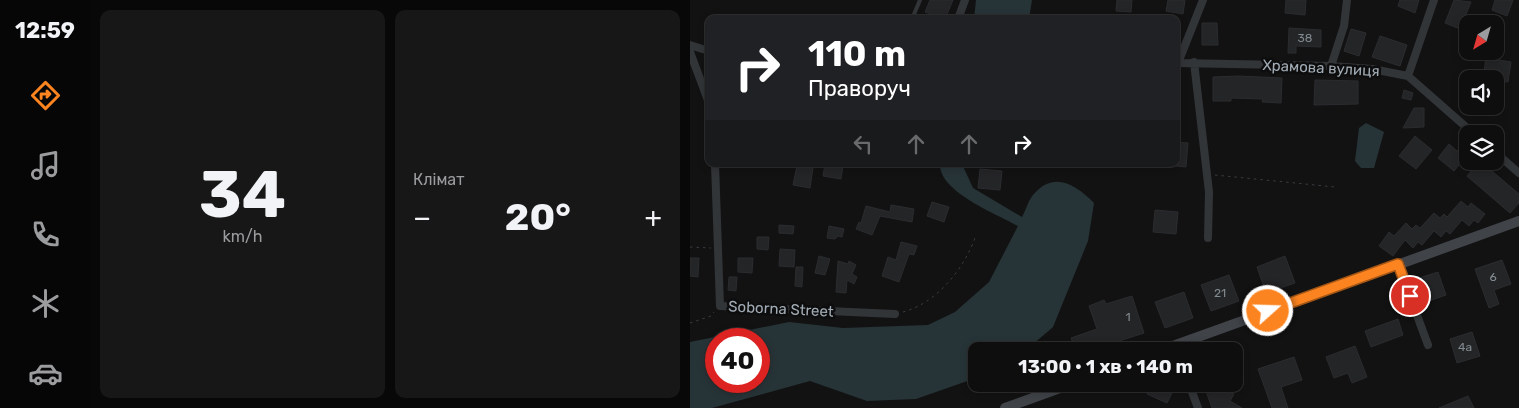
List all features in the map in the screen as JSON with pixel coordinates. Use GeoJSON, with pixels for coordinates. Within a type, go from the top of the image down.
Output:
{"type":"FeatureCollection","features":[{"type":"Feature","properties":{"kind":"street"},"geometry":{"type":"LineString","coordinates":[[959,15],[965,0]]}},
{"type":"Feature","properties":{"kind":"street"},"geometry":{"type":"LineString","coordinates":[[1180,56],[1203,0]]}},
{"type":"Feature","properties":{"kind":"street"},"geometry":{"type":"LineString","coordinates":[[1331,66],[1344,26],[1347,0]]}},
{"type":"Feature","properties":{"kind":"street"},"geometry":{"type":"LineString","coordinates":[[1408,76],[1434,0]]}},
{"type":"Feature","properties":{"kind":"street"},"geometry":{"type":"LineString","coordinates":[[690,45],[705,50]]}},
{"type":"Feature","properties":{"kind":"street"},"geometry":{"type":"LineString","coordinates":[[690,52],[705,92]]}},
{"type":"Feature","properties":{"kind":"street"},"geometry":{"type":"LineString","coordinates":[[1194,62],[1209,192],[1208,238]]}},
{"type":"Feature","properties":{"kind":"street","name":"Храмова вулиця"},"geometry":{"type":"LineString","coordinates":[[1180,63],[1372,68],[1408,76],[1464,125]]}},
{"type":"Feature","properties":{"kind":"street"},"geometry":{"type":"LineString","coordinates":[[1504,160],[1519,174]]}},
{"type":"Feature","properties":{"kind":"street","name":"Soborna Street"},"geometry":{"type":"LineString","coordinates":[[715,167],[720,306],[895,314]]}},
{"type":"Feature","properties":{"kind":"street"},"geometry":{"type":"LineString","coordinates":[[1193,342],[1398,264],[1519,221]]}},
{"type":"Feature","properties":{"kind":"street"},"geometry":{"type":"LineString","coordinates":[[1398,264],[1428,345]]}},
{"type":"Feature","properties":{"kind":"street"},"geometry":{"type":"LineString","coordinates":[[1005,408],[1049,392]]}},
{"type":"Feature","properties":{"kind":"street"},"geometry":{"type":"LineString","coordinates":[[1192,392],[1198,408]]}},
{"type":"Feature","properties":{"kind":"lane"},"geometry":{"type":"LineString","coordinates":[[914,15],[920,0]]}},
{"type":"Feature","properties":{"kind":"lane"},"geometry":{"type":"LineString","coordinates":[[958,0],[962,8]]}},
{"type":"Feature","properties":{"kind":"path"},"geometry":{"type":"LineString","coordinates":[[1206,174],[1335,187]]}},
{"type":"Feature","properties":{"kind":"path"},"geometry":{"type":"LineString","coordinates":[[895,314],[918,308],[949,282],[970,253],[976,235]]}},
{"type":"Feature","properties":{"kind":"path"},"geometry":{"type":"LineString","coordinates":[[690,247],[719,249]]}},
{"type":"Feature","properties":{"kind":"path"},"geometry":{"type":"LineString","coordinates":[[690,323],[711,316],[720,306]]}},
{"type":"Feature","properties":{"kind":"shaded area"},"geometry":{"type":"Polygon","coordinates":[[[976,0],[1032,0],[1030,15],[974,15],[976,0]]]}},
{"type":"Feature","properties":{"kind":"shaded area"},"geometry":{"type":"Polygon","coordinates":[[[1366,123],[1384,132],[1374,168],[1361,168],[1355,161],[1359,128],[1366,123]]]}},
{"type":"Feature","properties":{"kind":"shaded area"},"geometry":{"type":"Polygon","coordinates":[[[941,167],[963,167],[973,188],[1022,217],[1033,195],[1041,187],[1049,183],[1065,183],[1072,186],[1094,203],[1088,241],[1053,327],[1036,342],[968,342],[968,381],[916,399],[867,401],[810,381],[770,392],[770,328],[759,328],[789,322],[843,328],[928,325],[955,312],[989,282],[1018,226],[959,193],[949,184],[942,174],[941,167]]]}},
{"type":"Feature","properties":{"kind":"shaded area"},"geometry":{"type":"Polygon","coordinates":[[[705,339],[705,393],[766,393],[712,408],[690,408],[690,342],[705,339]]]}},
{"type":"Feature","properties":{"kind":"building"},"geometry":{"type":"Polygon","coordinates":[[[930,0],[953,0],[947,15],[934,15],[925,12],[930,0]]]}},
{"type":"Feature","properties":{"kind":"building"},"geometry":{"type":"Polygon","coordinates":[[[1117,0],[1132,0],[1131,12],[1116,11],[1117,0]]]}},
{"type":"Feature","properties":{"kind":"building"},"geometry":{"type":"Polygon","coordinates":[[[1168,0],[1185,0],[1183,14],[1166,11],[1168,0]]]}},
{"type":"Feature","properties":{"kind":"building"},"geometry":{"type":"Polygon","coordinates":[[[1286,0],[1306,0],[1305,15],[1285,13],[1286,0]]]}},
{"type":"Feature","properties":{"kind":"building"},"geometry":{"type":"Polygon","coordinates":[[[1400,0],[1419,0],[1415,13],[1398,6],[1400,0]]]}},
{"type":"Feature","properties":{"kind":"building"},"geometry":{"type":"Polygon","coordinates":[[[1454,0],[1471,2],[1466,15],[1459,15],[1459,29],[1445,23],[1454,0]]]}},
{"type":"Feature","properties":{"kind":"building"},"geometry":{"type":"Polygon","coordinates":[[[1495,0],[1513,0],[1507,16],[1492,10],[1495,0]]]}},
{"type":"Feature","properties":{"kind":"building"},"geometry":{"type":"Polygon","coordinates":[[[1202,23],[1217,23],[1218,45],[1202,45],[1202,23]]]}},
{"type":"Feature","properties":{"kind":"building"},"geometry":{"type":"Polygon","coordinates":[[[1289,28],[1321,30],[1321,47],[1296,46],[1296,53],[1288,53],[1289,28]]]}},
{"type":"Feature","properties":{"kind":"building"},"geometry":{"type":"Polygon","coordinates":[[[1351,29],[1366,33],[1359,56],[1344,51],[1351,29]]]}},
{"type":"Feature","properties":{"kind":"building"},"geometry":{"type":"Polygon","coordinates":[[[1380,36],[1407,45],[1400,66],[1372,57],[1380,36]]]}},
{"type":"Feature","properties":{"kind":"building"},"geometry":{"type":"Polygon","coordinates":[[[1486,60],[1511,62],[1508,82],[1504,82],[1504,70],[1484,70],[1486,60]]]}},
{"type":"Feature","properties":{"kind":"building"},"geometry":{"type":"Polygon","coordinates":[[[1213,77],[1282,78],[1281,103],[1262,102],[1263,99],[1231,98],[1231,101],[1213,101],[1213,77]]]}},
{"type":"Feature","properties":{"kind":"building"},"geometry":{"type":"Polygon","coordinates":[[[1315,80],[1358,81],[1358,104],[1314,105],[1315,80]]]}},
{"type":"Feature","properties":{"kind":"building"},"geometry":{"type":"Polygon","coordinates":[[[1404,90],[1413,93],[1411,100],[1402,98],[1404,90]]]}},
{"type":"Feature","properties":{"kind":"building"},"geometry":{"type":"Polygon","coordinates":[[[1414,108],[1424,108],[1424,127],[1403,128],[1414,108]]]}},
{"type":"Feature","properties":{"kind":"building"},"geometry":{"type":"Polygon","coordinates":[[[1415,136],[1432,150],[1416,169],[1399,156],[1415,136]]]}},
{"type":"Feature","properties":{"kind":"building"},"geometry":{"type":"Polygon","coordinates":[[[1180,142],[1188,143],[1186,167],[1180,166],[1180,142]]]}},
{"type":"Feature","properties":{"kind":"building"},"geometry":{"type":"Polygon","coordinates":[[[1449,144],[1457,151],[1459,149],[1459,165],[1454,171],[1438,158],[1449,144]]]}},
{"type":"Feature","properties":{"kind":"building"},"geometry":{"type":"Polygon","coordinates":[[[797,167],[813,168],[810,188],[793,185],[797,167]]]}},
{"type":"Feature","properties":{"kind":"building"},"geometry":{"type":"Polygon","coordinates":[[[824,167],[843,167],[841,179],[823,176],[824,167]]]}},
{"type":"Feature","properties":{"kind":"building"},"geometry":{"type":"Polygon","coordinates":[[[980,169],[1002,171],[1000,190],[978,188],[980,169]]]}},
{"type":"Feature","properties":{"kind":"building"},"geometry":{"type":"Polygon","coordinates":[[[1472,170],[1491,170],[1519,194],[1519,203],[1510,213],[1467,176],[1472,170]]]}},
{"type":"Feature","properties":{"kind":"building"},"geometry":{"type":"Polygon","coordinates":[[[1461,201],[1468,207],[1471,203],[1485,214],[1478,223],[1474,220],[1469,226],[1462,220],[1450,234],[1446,231],[1441,237],[1434,231],[1422,245],[1418,242],[1413,248],[1405,240],[1393,256],[1379,246],[1389,232],[1394,236],[1406,223],[1412,229],[1416,225],[1420,228],[1434,213],[1440,218],[1444,214],[1447,217],[1461,201]]]}},
{"type":"Feature","properties":{"kind":"building"},"geometry":{"type":"Polygon","coordinates":[[[932,202],[949,207],[944,222],[927,216],[932,202]]]}},
{"type":"Feature","properties":{"kind":"building"},"geometry":{"type":"Polygon","coordinates":[[[891,205],[914,209],[912,222],[880,216],[872,235],[856,229],[859,222],[861,223],[866,206],[890,212],[891,205]]]}},
{"type":"Feature","properties":{"kind":"building"},"geometry":{"type":"Polygon","coordinates":[[[1155,210],[1178,212],[1176,234],[1153,232],[1155,210]]]}},
{"type":"Feature","properties":{"kind":"building"},"geometry":{"type":"Polygon","coordinates":[[[779,225],[794,226],[793,234],[779,233],[779,225]]]}},
{"type":"Feature","properties":{"kind":"building"},"geometry":{"type":"Polygon","coordinates":[[[829,226],[844,229],[842,237],[838,236],[835,239],[827,238],[829,226]]]}},
{"type":"Feature","properties":{"kind":"building"},"geometry":{"type":"Polygon","coordinates":[[[757,237],[769,237],[768,250],[757,249],[757,237]]]}},
{"type":"Feature","properties":{"kind":"building"},"geometry":{"type":"Polygon","coordinates":[[[901,242],[917,246],[914,255],[909,254],[899,282],[882,276],[888,257],[896,260],[901,242]]]}},
{"type":"Feature","properties":{"kind":"building"},"geometry":{"type":"Polygon","coordinates":[[[780,249],[795,250],[794,267],[779,266],[780,249]]]}},
{"type":"Feature","properties":{"kind":"building"},"geometry":{"type":"Polygon","coordinates":[[[819,256],[830,259],[825,275],[815,273],[819,256]]]}},
{"type":"Feature","properties":{"kind":"building"},"geometry":{"type":"Polygon","coordinates":[[[1285,256],[1295,283],[1266,293],[1257,267],[1285,256]]]}},
{"type":"Feature","properties":{"kind":"building"},"geometry":{"type":"Polygon","coordinates":[[[690,258],[699,258],[698,277],[690,276],[690,258]]]}},
{"type":"Feature","properties":{"kind":"building"},"geometry":{"type":"Polygon","coordinates":[[[738,258],[753,258],[752,273],[738,272],[738,258]]]}},
{"type":"Feature","properties":{"kind":"building"},"geometry":{"type":"Polygon","coordinates":[[[1502,260],[1511,284],[1494,290],[1499,304],[1489,308],[1475,269],[1502,260]]]}},
{"type":"Feature","properties":{"kind":"building"},"geometry":{"type":"Polygon","coordinates":[[[838,261],[848,264],[849,261],[856,265],[852,274],[857,277],[854,284],[847,280],[846,293],[836,292],[838,261]]]}},
{"type":"Feature","properties":{"kind":"building"},"geometry":{"type":"Polygon","coordinates":[[[796,267],[803,267],[802,287],[795,286],[796,267]]]}},
{"type":"Feature","properties":{"kind":"building"},"geometry":{"type":"Polygon","coordinates":[[[1438,272],[1446,295],[1423,303],[1416,279],[1438,272]]]}},
{"type":"Feature","properties":{"kind":"building"},"geometry":{"type":"Polygon","coordinates":[[[1229,275],[1239,301],[1211,311],[1201,285],[1229,275]]]}},
{"type":"Feature","properties":{"kind":"building"},"geometry":{"type":"Polygon","coordinates":[[[729,277],[737,277],[736,291],[728,290],[729,277]]]}},
{"type":"Feature","properties":{"kind":"building"},"geometry":{"type":"Polygon","coordinates":[[[1184,292],[1193,318],[1165,328],[1155,302],[1184,292]]]}},
{"type":"Feature","properties":{"kind":"building"},"geometry":{"type":"Polygon","coordinates":[[[1132,296],[1144,333],[1120,342],[1073,342],[1071,338],[1097,329],[1089,306],[1104,300],[1106,304],[1132,296]]]}},
{"type":"Feature","properties":{"kind":"building"},"geometry":{"type":"Polygon","coordinates":[[[1398,319],[1403,335],[1371,347],[1365,331],[1398,319]]]}},
{"type":"Feature","properties":{"kind":"building"},"geometry":{"type":"Polygon","coordinates":[[[1472,332],[1480,356],[1457,363],[1450,339],[1472,332]]]}},
{"type":"Feature","properties":{"kind":"building"},"geometry":{"type":"Polygon","coordinates":[[[1355,346],[1367,377],[1352,383],[1348,373],[1334,378],[1326,357],[1355,346]]]}},
{"type":"Feature","properties":{"kind":"building"},"geometry":{"type":"Polygon","coordinates":[[[1294,357],[1302,380],[1281,387],[1288,408],[1272,408],[1258,369],[1294,357]]]}},
{"type":"Feature","properties":{"kind":"building"},"geometry":{"type":"Polygon","coordinates":[[[1148,392],[1172,392],[1167,403],[1147,394],[1148,392]]]}},
{"type":"Feature","properties":{"kind":"building"},"geometry":{"type":"Polygon","coordinates":[[[1206,392],[1228,392],[1234,394],[1230,401],[1242,408],[1212,408],[1206,392]]]}},
{"type":"Feature","properties":{"kind":"building"},"geometry":{"type":"Polygon","coordinates":[[[1468,396],[1474,408],[1439,408],[1468,396]]]}},
{"type":"Feature","properties":{"kind":"route"},"geometry":{"type":"LineString","coordinates":[[1268,311],[1398,264],[1410,296]]}}]}
